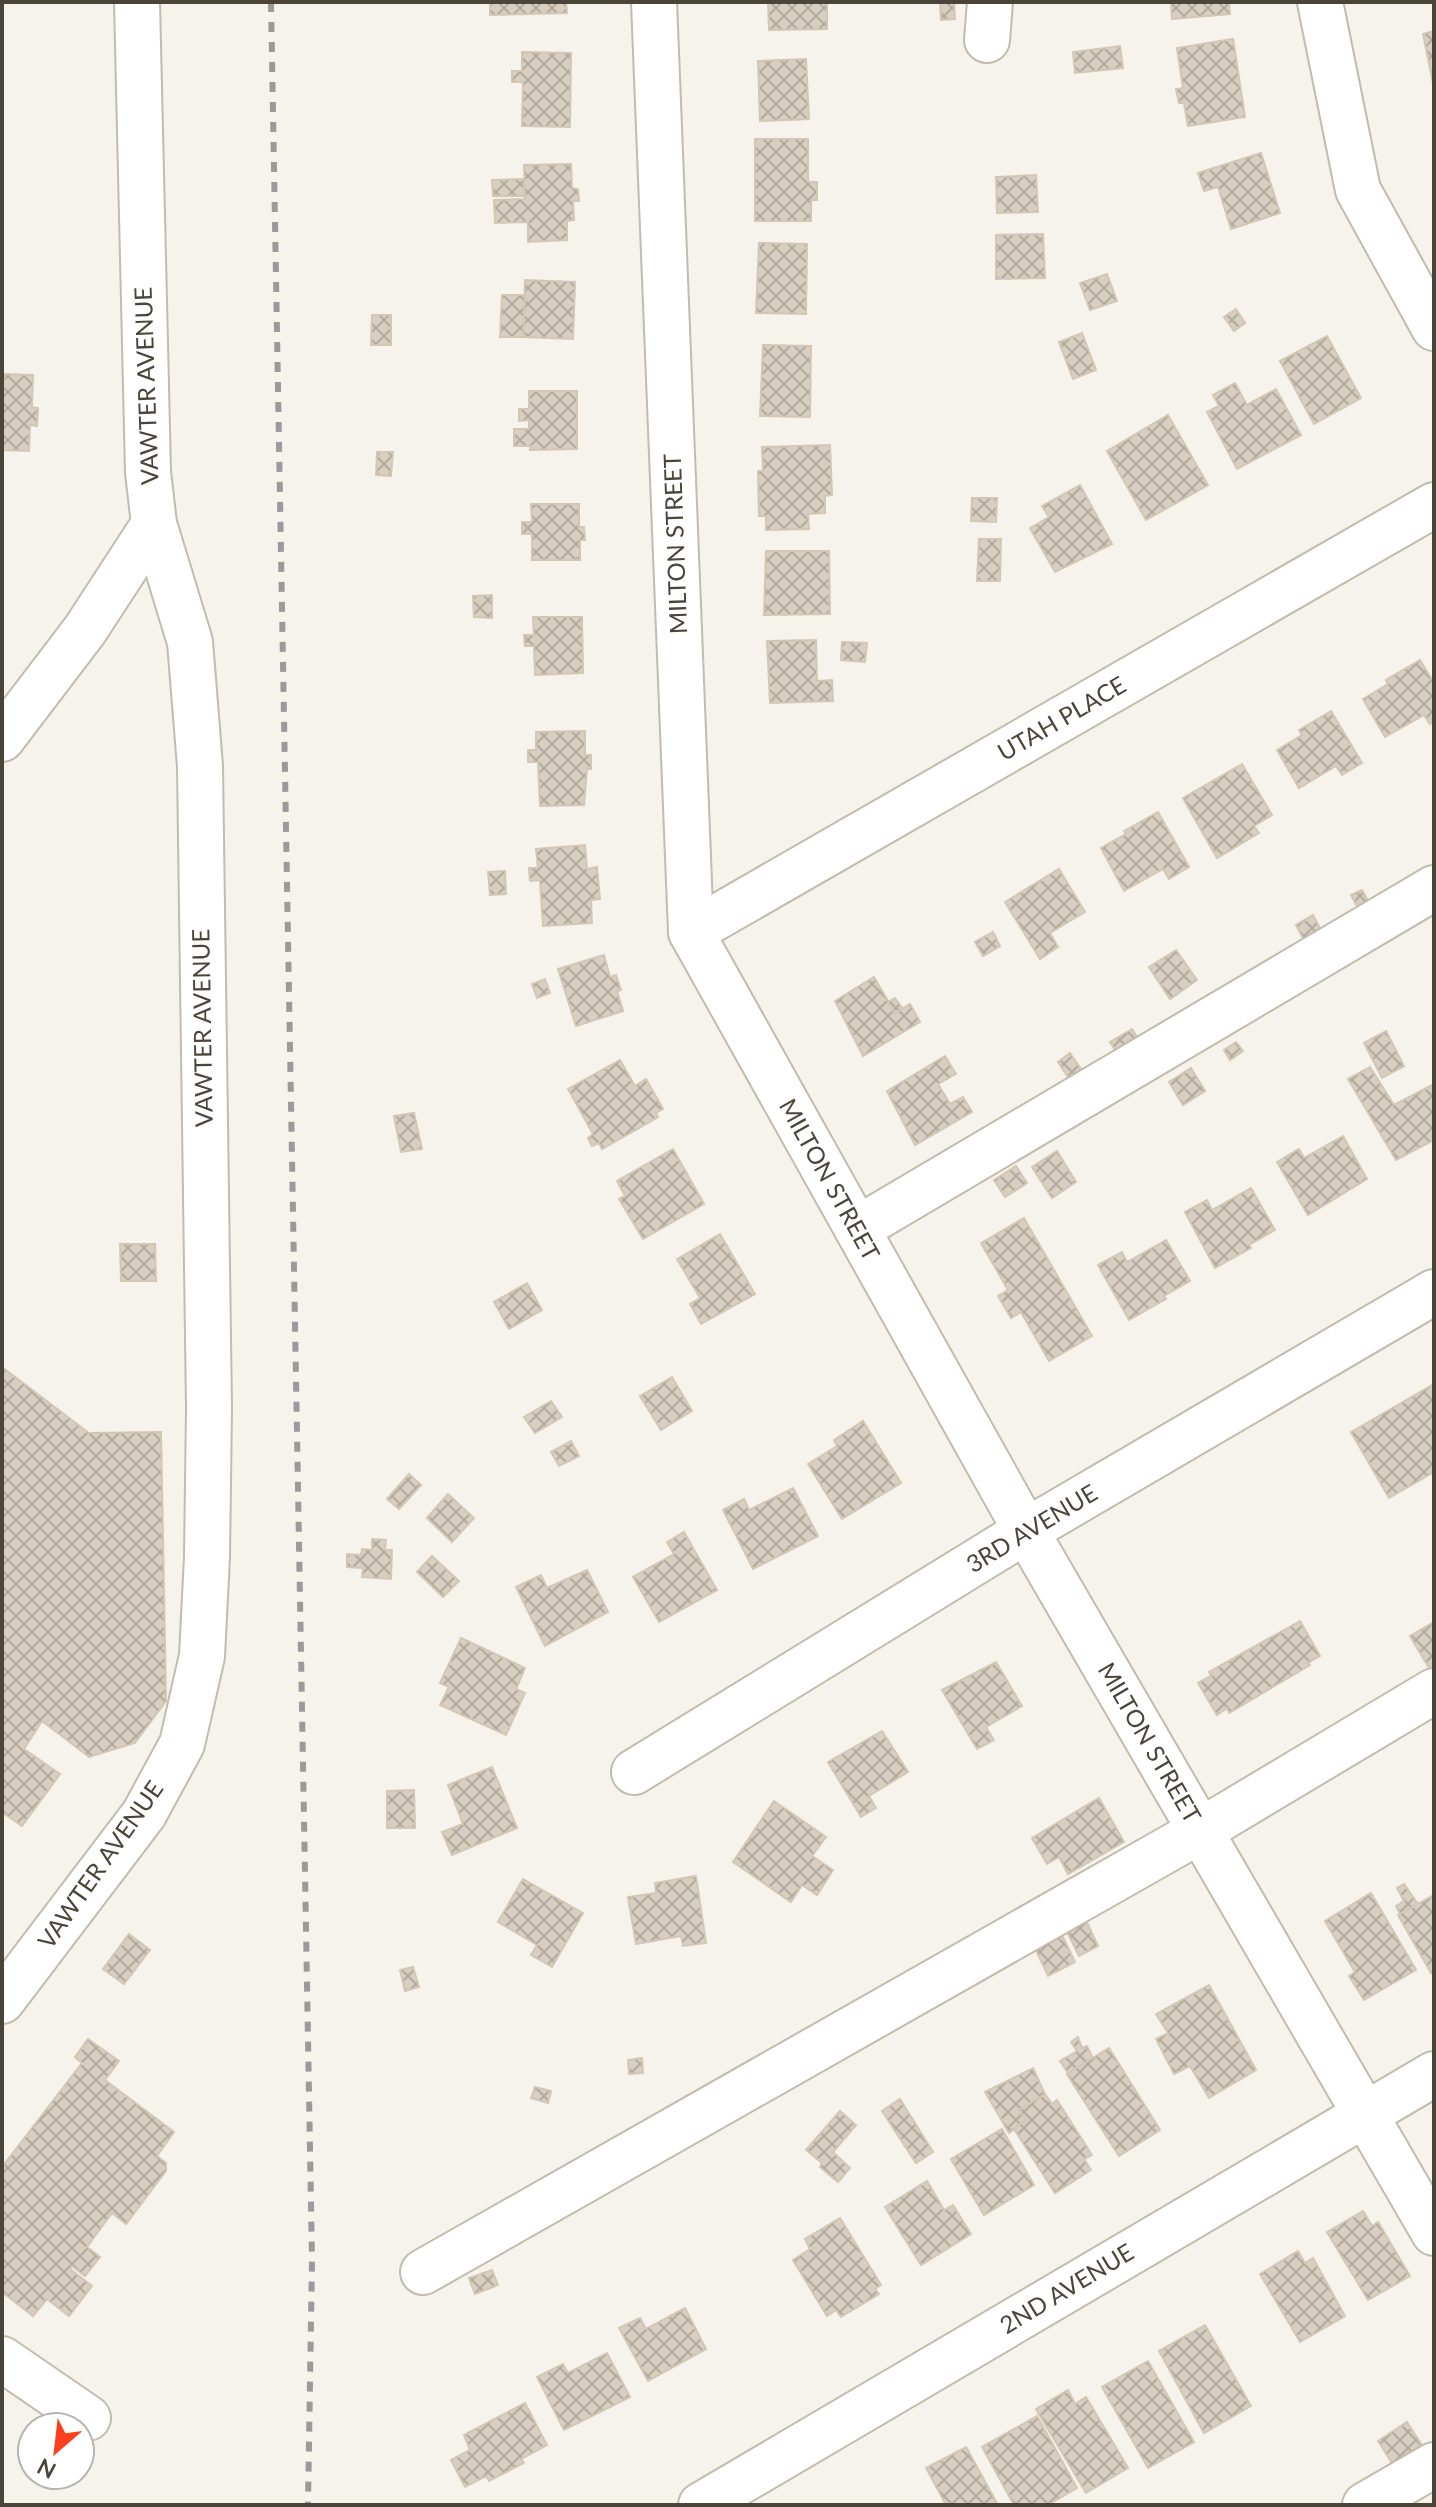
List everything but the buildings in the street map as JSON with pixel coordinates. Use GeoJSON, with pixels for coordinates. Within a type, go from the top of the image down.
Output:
{"type":"FeatureCollection","features":[{"type":"Feature","properties":{"kind":"street","name":"VAWTER AVENUE"},"geometry":{"type":"LineString","coordinates":[[2,2001],[144,1814],[182,1744],[202,1656],[209,1408],[200,766],[190,642],[154,524],[148,472],[137,2]]}},
{"type":"Feature","properties":{"kind":"street","name":"MILTON STREET"},"geometry":{"type":"LineString","coordinates":[[654,2],[691,932],[1026,1531],[1434,2233]]}},
{"type":"Feature","properties":{"kind":"street"},"geometry":{"type":"LineString","coordinates":[[1320,2],[1358,190],[1434,328]]}},
{"type":"Feature","properties":{"kind":"street","name":"UTAH PLACE"},"geometry":{"type":"LineString","coordinates":[[691,932],[1434,505]]}},
{"type":"Feature","properties":{"kind":"street"},"geometry":{"type":"LineString","coordinates":[[2,739],[85,630],[154,524]]}},
{"type":"Feature","properties":{"kind":"street"},"geometry":{"type":"LineString","coordinates":[[857,1229],[1434,888]]}},
{"type":"Feature","properties":{"kind":"street","name":"3RD AVENUE"},"geometry":{"type":"LineString","coordinates":[[634,1772],[1026,1531],[1434,1292]]}},
{"type":"Feature","properties":{"kind":"street"},"geometry":{"type":"LineString","coordinates":[[423,2272],[1200,1831],[1434,1691]]}},
{"type":"Feature","properties":{"kind":"street","name":"2ND AVENUE"},"geometry":{"type":"LineString","coordinates":[[701,2505],[1434,2074]]}},
{"type":"Feature","properties":{"kind":"street"},"geometry":{"type":"LineString","coordinates":[[2,2359],[78,2411]]}},
{"type":"Feature","properties":{"kind":"street"},"geometry":{"type":"LineString","coordinates":[[1365,2505],[1434,2465]]}},
{"type":"Feature","properties":{"kind":"railway"},"geometry":{"type":"LineString","coordinates":[[271,2],[312,2259],[308,2505]]}}]}
